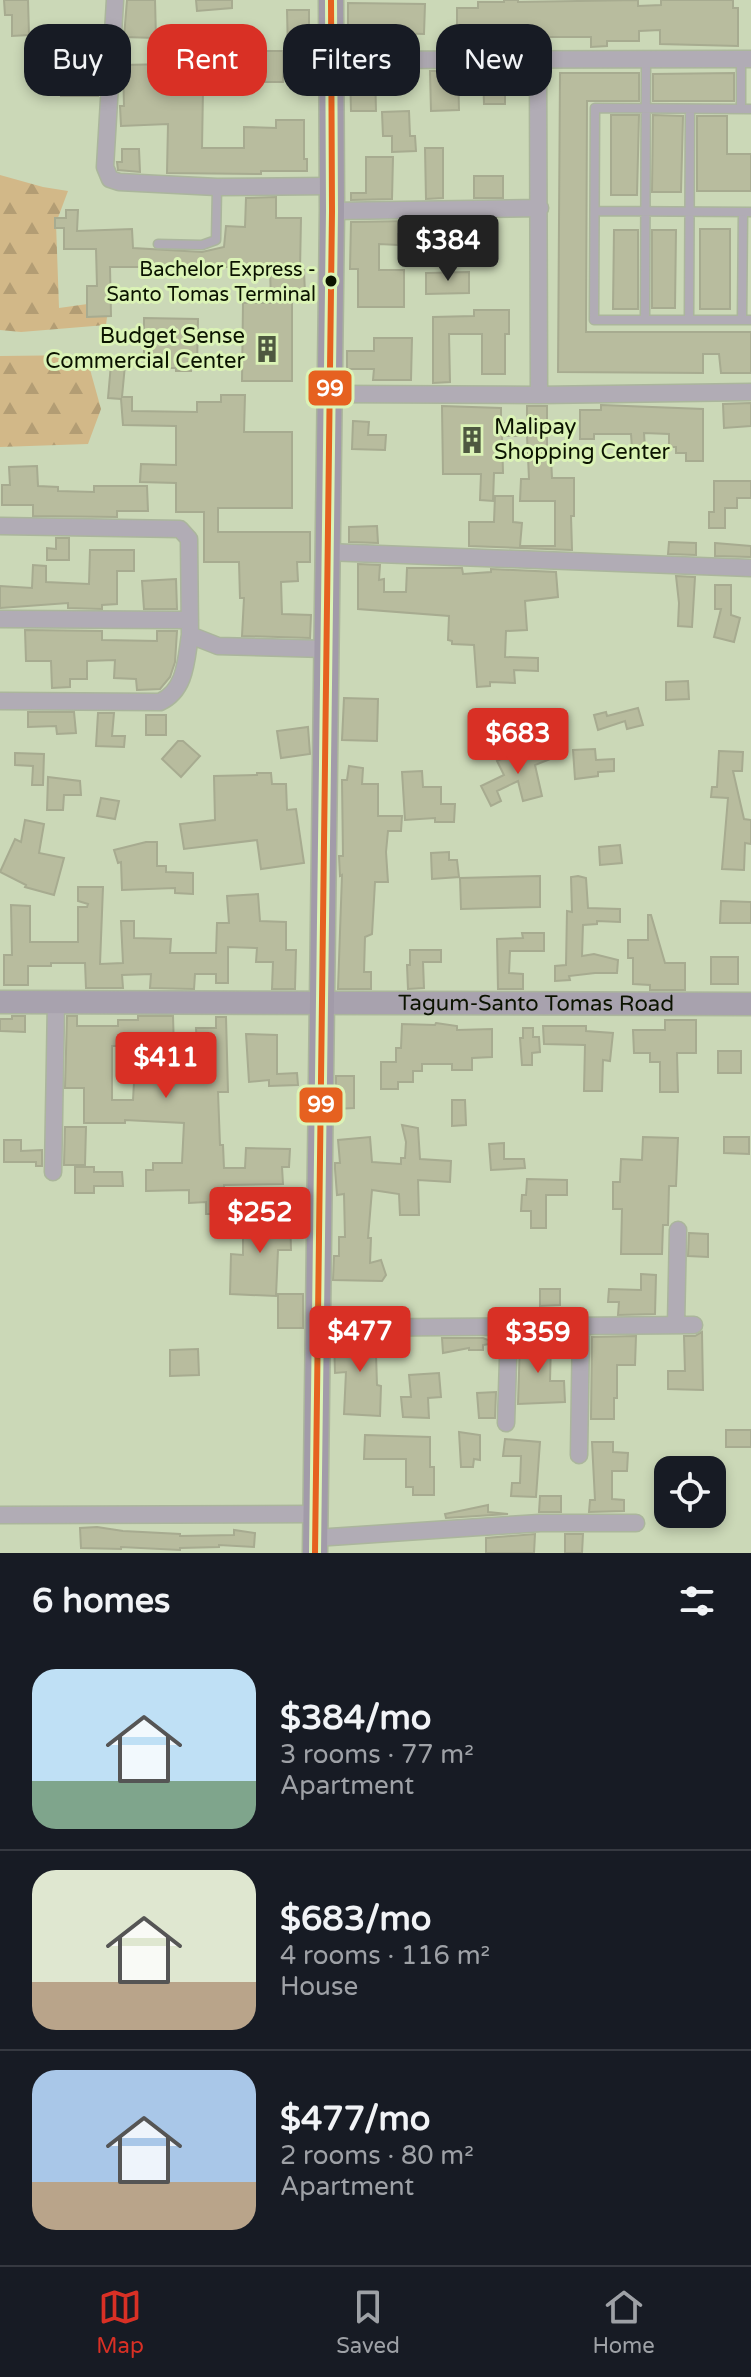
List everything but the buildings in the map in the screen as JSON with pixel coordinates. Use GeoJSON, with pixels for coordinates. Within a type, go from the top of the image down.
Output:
{"type":"FeatureCollection","features":[{"type":"Feature","properties":{"kind":"main road"},"geometry":{"type":"LineString","coordinates":[[331,0],[331,24]]}},
{"type":"Feature","properties":{"kind":"main road"},"geometry":{"type":"LineString","coordinates":[[315,1535],[331,96]]}},
{"type":"Feature","properties":{"kind":"main road","name":"Tagum-Santo Tomas Road"},"geometry":{"type":"LineString","coordinates":[[0,1002],[751,1004]]}},
{"type":"Feature","properties":{"kind":"street"},"geometry":{"type":"LineString","coordinates":[[115,0],[106,174],[119,182],[217,187],[331,186]]}},
{"type":"Feature","properties":{"kind":"street"},"geometry":{"type":"LineString","coordinates":[[552,59],[746,59]]}},
{"type":"Feature","properties":{"kind":"street"},"geometry":{"type":"LineString","coordinates":[[538,96],[539,395]]}},
{"type":"Feature","properties":{"kind":"street"},"geometry":{"type":"LineString","coordinates":[[332,211],[540,208]]}},
{"type":"Feature","properties":{"kind":"street"},"geometry":{"type":"LineString","coordinates":[[329,394],[751,392]]}},
{"type":"Feature","properties":{"kind":"street"},"geometry":{"type":"LineString","coordinates":[[0,526],[180,529],[189,539],[190,627],[179,688],[171,697],[160,702],[0,701]]}},
{"type":"Feature","properties":{"kind":"street"},"geometry":{"type":"LineString","coordinates":[[326,552],[751,568]]}},
{"type":"Feature","properties":{"kind":"street"},"geometry":{"type":"LineString","coordinates":[[0,619],[190,627],[218,646],[326,649]]}},
{"type":"Feature","properties":{"kind":"street"},"geometry":{"type":"LineString","coordinates":[[53,1172],[56,1002]]}},
{"type":"Feature","properties":{"kind":"street"},"geometry":{"type":"LineString","coordinates":[[676,1325],[678,1230]]}},
{"type":"Feature","properties":{"kind":"street"},"geometry":{"type":"LineString","coordinates":[[318,1328],[694,1325]]}},
{"type":"Feature","properties":{"kind":"street"},"geometry":{"type":"LineString","coordinates":[[579,1455],[581,1326]]}},
{"type":"Feature","properties":{"kind":"street"},"geometry":{"type":"LineString","coordinates":[[506,1423],[509,1328]]}},
{"type":"Feature","properties":{"kind":"street"},"geometry":{"type":"LineString","coordinates":[[0,1515],[315,1535],[524,1524],[636,1523]]}},
{"type":"Feature","properties":{"kind":"lane"},"geometry":{"type":"LineString","coordinates":[[645,320],[646,59]]}},
{"type":"Feature","properties":{"kind":"lane"},"geometry":{"type":"LineString","coordinates":[[595,211],[747,212],[747,320],[594,320],[595,108],[746,109],[746,59]]}},
{"type":"Feature","properties":{"kind":"lane"},"geometry":{"type":"LineString","coordinates":[[689,320],[690,109]]}},
{"type":"Feature","properties":{"kind":"lane"},"geometry":{"type":"LineString","coordinates":[[158,244],[202,245],[216,240],[217,187]]}},
{"type":"Feature","properties":{"kind":"green space"},"geometry":{"type":"Polygon","coordinates":[[[0,175],[68,191],[56,223],[59,308],[109,301],[106,325],[21,332],[0,330],[0,175]]]}},
{"type":"Feature","properties":{"kind":"green space"},"geometry":{"type":"Polygon","coordinates":[[[86,355],[101,409],[88,444],[0,447],[0,356],[86,355]]]}},
{"type":"Feature","properties":{"kind":"transit line","name":"99"},"geometry":{"type":"LineString","coordinates":[[315,1553],[332,211],[331,0]]}},
{"type":"Feature","properties":{"kind":"place","name":"Bachelor Express - Santo Tomas Terminal"},"geometry":{"type":"Point","coordinates":[331,281]}},
{"type":"Feature","properties":{"kind":"place","name":"Budget Sense Commercial Center"},"geometry":{"type":"Point","coordinates":[267,349]}},
{"type":"Feature","properties":{"kind":"place","name":"Malipay Shopping Center"},"geometry":{"type":"Point","coordinates":[472,440]}}]}
